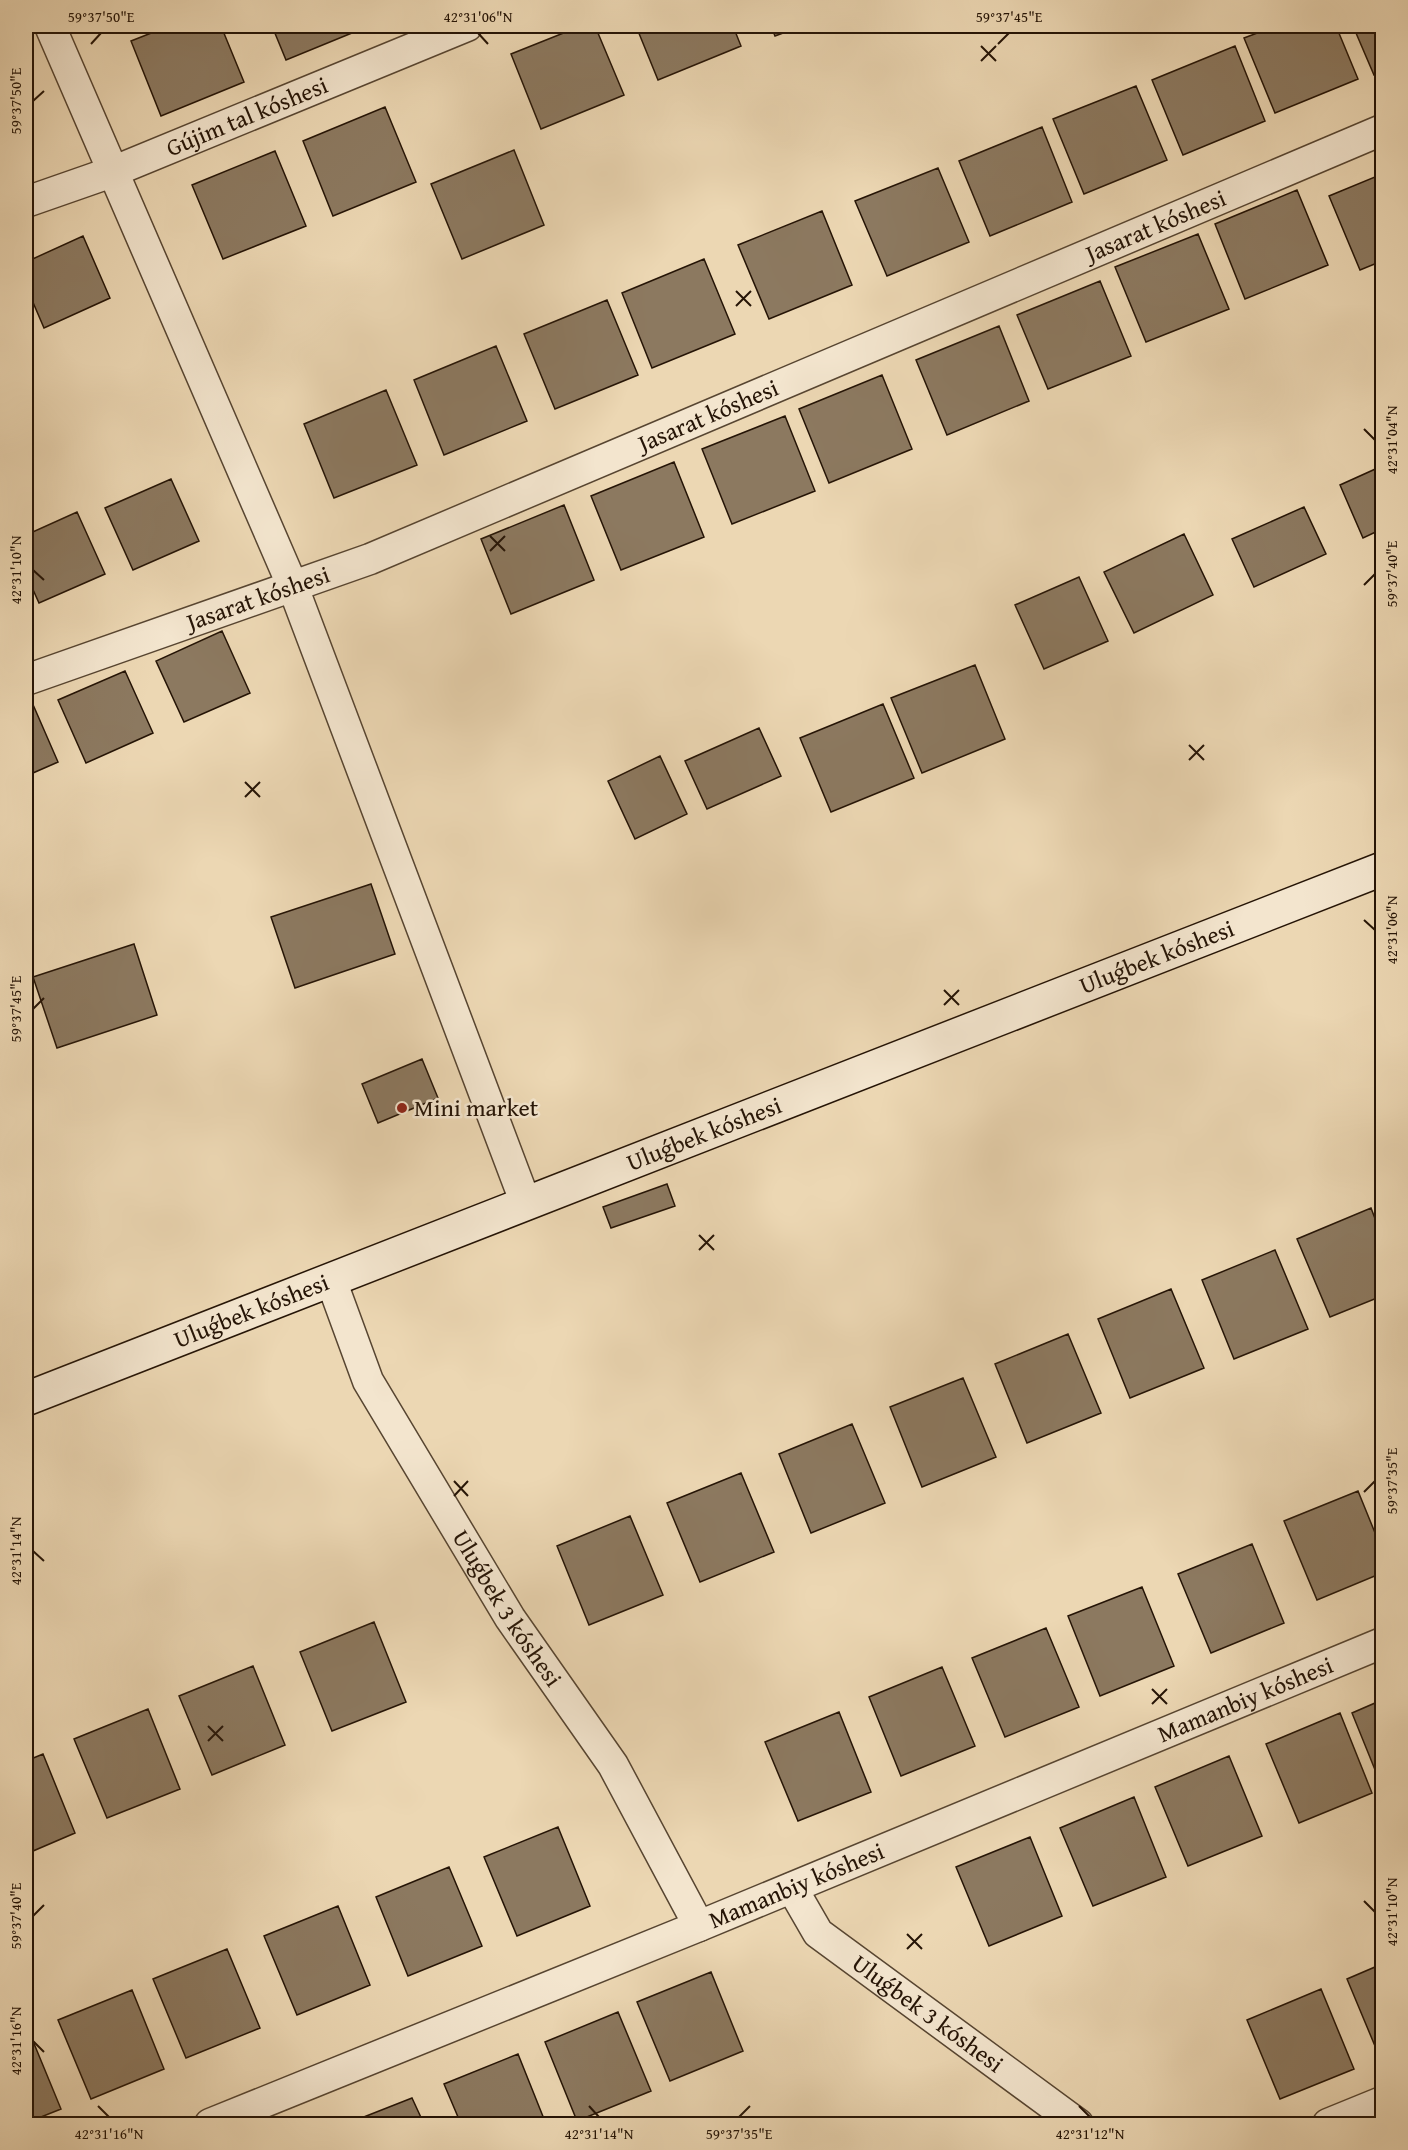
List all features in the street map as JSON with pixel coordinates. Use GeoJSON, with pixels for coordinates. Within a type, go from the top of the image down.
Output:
{"type":"FeatureCollection","features":[{"type":"Feature","properties":{"kind":"street"},"geometry":{"type":"LineString","coordinates":[[50,26],[293,587],[526,1204]]}},
{"type":"Feature","properties":{"kind":"street","name":"Gújim tal kóshesi"},"geometry":{"type":"LineString","coordinates":[[26,202],[112,171],[467,26]]}},
{"type":"Feature","properties":{"kind":"street","name":"Jasarat kóshesi"},"geometry":{"type":"LineString","coordinates":[[26,680],[370,559],[1383,130]]}},
{"type":"Feature","properties":{"kind":"street","name":"Uluǵbek kóshesi"},"geometry":{"type":"LineString","coordinates":[[26,1399],[1383,869]]}},
{"type":"Feature","properties":{"kind":"street","name":"Uluǵbek 3 kóshesi"},"geometry":{"type":"LineString","coordinates":[[331,1280],[368,1382],[510,1618],[613,1765],[699,1926]]}},
{"type":"Feature","properties":{"kind":"street","name":"Mamanbiy kóshesi"},"geometry":{"type":"LineString","coordinates":[[210,2124],[699,1926],[1383,1643]]}},
{"type":"Feature","properties":{"kind":"street","name":"Uluǵbek 3 kóshesi"},"geometry":{"type":"LineString","coordinates":[[792,1887],[818,1933],[1078,2124]]}},
{"type":"Feature","properties":{"kind":"street"},"geometry":{"type":"LineString","coordinates":[[1328,2124],[1383,2102]]}},
{"type":"Feature","properties":{"kind":"building"},"geometry":{"type":"Polygon","coordinates":[[[169,26],[221,26],[244,82],[161,116],[131,41],[169,26]]]}},
{"type":"Feature","properties":{"kind":"building"},"geometry":{"type":"Polygon","coordinates":[[[272,26],[369,26],[286,60],[272,26]]]}},
{"type":"Feature","properties":{"kind":"building"},"geometry":{"type":"Polygon","coordinates":[[[581,26],[595,26],[624,95],[541,129],[511,54],[581,26]]]}},
{"type":"Feature","properties":{"kind":"building"},"geometry":{"type":"Polygon","coordinates":[[[636,26],[733,26],[741,46],[658,80],[636,26]]]}},
{"type":"Feature","properties":{"kind":"building"},"geometry":{"type":"Polygon","coordinates":[[[771,26],[802,26],[775,36],[771,26]]]}},
{"type":"Feature","properties":{"kind":"building"},"geometry":{"type":"Polygon","coordinates":[[[1276,26],[1336,26],[1358,79],[1275,113],[1244,38],[1276,26]]]}},
{"type":"Feature","properties":{"kind":"building"},"geometry":{"type":"Polygon","coordinates":[[[1353,26],[1382,26],[1382,72],[1374,75],[1353,26]]]}},
{"type":"Feature","properties":{"kind":"building"},"geometry":{"type":"Polygon","coordinates":[[[1235,46],[1265,121],[1183,155],[1152,80],[1235,46]]]}},
{"type":"Feature","properties":{"kind":"building"},"geometry":{"type":"Polygon","coordinates":[[[1136,86],[1167,160],[1084,194],[1053,119],[1136,86]]]}},
{"type":"Feature","properties":{"kind":"building"},"geometry":{"type":"Polygon","coordinates":[[[385,107],[416,182],[333,216],[303,141],[385,107]]]}},
{"type":"Feature","properties":{"kind":"building"},"geometry":{"type":"Polygon","coordinates":[[[1042,127],[1072,202],[990,236],[959,161],[1042,127]]]}},
{"type":"Feature","properties":{"kind":"building"},"geometry":{"type":"Polygon","coordinates":[[[514,150],[544,225],[462,259],[431,184],[514,150]]]}},
{"type":"Feature","properties":{"kind":"building"},"geometry":{"type":"Polygon","coordinates":[[[275,151],[306,226],[223,259],[192,185],[275,151]]]}},
{"type":"Feature","properties":{"kind":"building"},"geometry":{"type":"Polygon","coordinates":[[[938,168],[969,242],[887,276],[855,201],[938,168]]]}},
{"type":"Feature","properties":{"kind":"building"},"geometry":{"type":"Polygon","coordinates":[[[1382,174],[1382,261],[1360,270],[1329,196],[1382,174]]]}},
{"type":"Feature","properties":{"kind":"building"},"geometry":{"type":"Polygon","coordinates":[[[1297,190],[1328,265],[1245,299],[1215,224],[1297,190]]]}},
{"type":"Feature","properties":{"kind":"building"},"geometry":{"type":"Polygon","coordinates":[[[822,211],[852,285],[769,319],[738,245],[822,211]]]}},
{"type":"Feature","properties":{"kind":"building"},"geometry":{"type":"Polygon","coordinates":[[[1198,234],[1229,309],[1146,342],[1115,267],[1198,234]]]}},
{"type":"Feature","properties":{"kind":"building"},"geometry":{"type":"Polygon","coordinates":[[[83,236],[110,298],[44,328],[26,286],[26,262],[83,236]]]}},
{"type":"Feature","properties":{"kind":"building"},"geometry":{"type":"Polygon","coordinates":[[[704,259],[735,334],[652,368],[622,293],[704,259]]]}},
{"type":"Feature","properties":{"kind":"building"},"geometry":{"type":"Polygon","coordinates":[[[1100,281],[1131,356],[1048,389],[1017,315],[1100,281]]]}},
{"type":"Feature","properties":{"kind":"building"},"geometry":{"type":"Polygon","coordinates":[[[607,300],[638,375],[555,409],[524,334],[607,300]]]}},
{"type":"Feature","properties":{"kind":"building"},"geometry":{"type":"Polygon","coordinates":[[[999,326],[1029,401],[947,435],[916,360],[999,326]]]}},
{"type":"Feature","properties":{"kind":"building"},"geometry":{"type":"Polygon","coordinates":[[[496,346],[527,421],[444,455],[414,380],[496,346]]]}},
{"type":"Feature","properties":{"kind":"building"},"geometry":{"type":"Polygon","coordinates":[[[882,375],[912,449],[829,483],[799,409],[882,375]]]}},
{"type":"Feature","properties":{"kind":"building"},"geometry":{"type":"Polygon","coordinates":[[[386,390],[417,465],[334,498],[304,424],[386,390]]]}},
{"type":"Feature","properties":{"kind":"building"},"geometry":{"type":"Polygon","coordinates":[[[785,416],[815,491],[732,524],[702,449],[785,416]]]}},
{"type":"Feature","properties":{"kind":"building"},"geometry":{"type":"Polygon","coordinates":[[[674,462],[704,537],[621,570],[591,496],[674,462]]]}},
{"type":"Feature","properties":{"kind":"building"},"geometry":{"type":"Polygon","coordinates":[[[1382,466],[1382,529],[1363,538],[1340,485],[1382,466]]]}},
{"type":"Feature","properties":{"kind":"building"},"geometry":{"type":"Polygon","coordinates":[[[171,479],[199,541],[133,570],[105,508],[171,479]]]}},
{"type":"Feature","properties":{"kind":"building"},"geometry":{"type":"Polygon","coordinates":[[[564,505],[594,580],[511,614],[481,539],[564,505]]]}},
{"type":"Feature","properties":{"kind":"building"},"geometry":{"type":"Polygon","coordinates":[[[1304,507],[1326,554],[1254,587],[1232,539],[1304,507]]]}},
{"type":"Feature","properties":{"kind":"building"},"geometry":{"type":"Polygon","coordinates":[[[77,512],[105,574],[39,603],[26,574],[26,535],[77,512]]]}},
{"type":"Feature","properties":{"kind":"building"},"geometry":{"type":"Polygon","coordinates":[[[1184,534],[1213,595],[1134,633],[1104,572],[1184,534]]]}},
{"type":"Feature","properties":{"kind":"building"},"geometry":{"type":"Polygon","coordinates":[[[1079,577],[1108,641],[1044,669],[1015,605],[1079,577]]]}},
{"type":"Feature","properties":{"kind":"building"},"geometry":{"type":"Polygon","coordinates":[[[222,631],[250,693],[184,722],[156,661],[222,631]]]}},
{"type":"Feature","properties":{"kind":"building"},"geometry":{"type":"Polygon","coordinates":[[[975,665],[1005,739],[922,773],[891,698],[975,665]]]}},
{"type":"Feature","properties":{"kind":"building"},"geometry":{"type":"Polygon","coordinates":[[[125,671],[153,733],[86,763],[58,700],[125,671]]]}},
{"type":"Feature","properties":{"kind":"building"},"geometry":{"type":"Polygon","coordinates":[[[31,700],[58,762],[26,776],[26,702],[31,700]]]}},
{"type":"Feature","properties":{"kind":"building"},"geometry":{"type":"Polygon","coordinates":[[[883,704],[914,778],[831,812],[800,738],[883,704]]]}},
{"type":"Feature","properties":{"kind":"building"},"geometry":{"type":"Polygon","coordinates":[[[759,728],[781,776],[707,809],[685,761],[759,728]]]}},
{"type":"Feature","properties":{"kind":"building"},"geometry":{"type":"Polygon","coordinates":[[[660,756],[687,814],[635,839],[608,781],[660,756]]]}},
{"type":"Feature","properties":{"kind":"building"},"geometry":{"type":"Polygon","coordinates":[[[371,884],[395,954],[295,988],[271,917],[371,884]]]}},
{"type":"Feature","properties":{"kind":"building"},"geometry":{"type":"Polygon","coordinates":[[[134,944],[157,1015],[57,1048],[33,977],[134,944]]]}},
{"type":"Feature","properties":{"kind":"building"},"geometry":{"type":"Polygon","coordinates":[[[26,1035],[33,1051],[26,1054],[26,1035]]]}},
{"type":"Feature","properties":{"kind":"building"},"geometry":{"type":"Polygon","coordinates":[[[422,1059],[438,1098],[378,1123],[362,1084],[422,1059]]]}},
{"type":"Feature","properties":{"kind":"building"},"geometry":{"type":"Polygon","coordinates":[[[667,1184],[675,1206],[611,1228],[603,1207],[667,1184]]]}},
{"type":"Feature","properties":{"kind":"building"},"geometry":{"type":"Polygon","coordinates":[[[1371,1208],[1382,1237],[1382,1296],[1330,1317],[1297,1239],[1371,1208]]]}},
{"type":"Feature","properties":{"kind":"building"},"geometry":{"type":"Polygon","coordinates":[[[1275,1250],[1308,1329],[1234,1359],[1202,1280],[1275,1250]]]}},
{"type":"Feature","properties":{"kind":"building"},"geometry":{"type":"Polygon","coordinates":[[[1171,1289],[1204,1368],[1130,1398],[1098,1319],[1171,1289]]]}},
{"type":"Feature","properties":{"kind":"building"},"geometry":{"type":"Polygon","coordinates":[[[1068,1334],[1101,1413],[1027,1443],[995,1364],[1068,1334]]]}},
{"type":"Feature","properties":{"kind":"building"},"geometry":{"type":"Polygon","coordinates":[[[963,1378],[996,1457],[922,1487],[890,1407],[963,1378]]]}},
{"type":"Feature","properties":{"kind":"building"},"geometry":{"type":"Polygon","coordinates":[[[852,1424],[885,1503],[811,1533],[779,1454],[852,1424]]]}},
{"type":"Feature","properties":{"kind":"building"},"geometry":{"type":"Polygon","coordinates":[[[741,1473],[774,1552],[700,1582],[667,1503],[741,1473]]]}},
{"type":"Feature","properties":{"kind":"building"},"geometry":{"type":"Polygon","coordinates":[[[1358,1491],[1382,1550],[1382,1573],[1317,1600],[1284,1521],[1358,1491]]]}},
{"type":"Feature","properties":{"kind":"building"},"geometry":{"type":"Polygon","coordinates":[[[630,1516],[663,1595],[589,1625],[557,1546],[630,1516]]]}},
{"type":"Feature","properties":{"kind":"building"},"geometry":{"type":"Polygon","coordinates":[[[1252,1544],[1284,1623],[1211,1653],[1178,1574],[1252,1544]]]}},
{"type":"Feature","properties":{"kind":"building"},"geometry":{"type":"Polygon","coordinates":[[[1142,1587],[1174,1666],[1100,1696],[1068,1616],[1142,1587]]]}},
{"type":"Feature","properties":{"kind":"building"},"geometry":{"type":"Polygon","coordinates":[[[374,1622],[406,1702],[332,1731],[300,1652],[374,1622]]]}},
{"type":"Feature","properties":{"kind":"building"},"geometry":{"type":"Polygon","coordinates":[[[1046,1628],[1079,1707],[1005,1737],[972,1658],[1046,1628]]]}},
{"type":"Feature","properties":{"kind":"building"},"geometry":{"type":"Polygon","coordinates":[[[253,1666],[285,1745],[212,1775],[179,1696],[253,1666]]]}},
{"type":"Feature","properties":{"kind":"building"},"geometry":{"type":"Polygon","coordinates":[[[942,1667],[975,1746],[901,1776],[869,1697],[942,1667]]]}},
{"type":"Feature","properties":{"kind":"building"},"geometry":{"type":"Polygon","coordinates":[[[1382,1700],[1382,1787],[1352,1713],[1382,1700]]]}},
{"type":"Feature","properties":{"kind":"building"},"geometry":{"type":"Polygon","coordinates":[[[148,1709],[180,1789],[107,1818],[74,1739],[148,1709]]]}},
{"type":"Feature","properties":{"kind":"building"},"geometry":{"type":"Polygon","coordinates":[[[839,1712],[871,1792],[798,1821],[765,1742],[839,1712]]]}},
{"type":"Feature","properties":{"kind":"building"},"geometry":{"type":"Polygon","coordinates":[[[1340,1713],[1372,1793],[1299,1823],[1266,1744],[1340,1713]]]}},
{"type":"Feature","properties":{"kind":"building"},"geometry":{"type":"Polygon","coordinates":[[[43,1754],[75,1833],[26,1854],[26,1761],[43,1754]]]}},
{"type":"Feature","properties":{"kind":"building"},"geometry":{"type":"Polygon","coordinates":[[[1229,1756],[1262,1836],[1188,1866],[1155,1787],[1229,1756]]]}},
{"type":"Feature","properties":{"kind":"building"},"geometry":{"type":"Polygon","coordinates":[[[1134,1797],[1166,1877],[1093,1906],[1060,1828],[1134,1797]]]}},
{"type":"Feature","properties":{"kind":"building"},"geometry":{"type":"Polygon","coordinates":[[[558,1827],[590,1906],[517,1936],[484,1857],[558,1827]]]}},
{"type":"Feature","properties":{"kind":"building"},"geometry":{"type":"Polygon","coordinates":[[[1030,1837],[1062,1916],[989,1946],[956,1867],[1030,1837]]]}},
{"type":"Feature","properties":{"kind":"building"},"geometry":{"type":"Polygon","coordinates":[[[449,1867],[482,1946],[408,1976],[376,1897],[449,1867]]]}},
{"type":"Feature","properties":{"kind":"building"},"geometry":{"type":"Polygon","coordinates":[[[338,1906],[370,1985],[297,2015],[264,1936],[338,1906]]]}},
{"type":"Feature","properties":{"kind":"building"},"geometry":{"type":"Polygon","coordinates":[[[227,1949],[260,2028],[186,2058],[153,1979],[227,1949]]]}},
{"type":"Feature","properties":{"kind":"building"},"geometry":{"type":"Polygon","coordinates":[[[1382,1964],[1382,2057],[1380,2058],[1347,1979],[1382,1964]]]}},
{"type":"Feature","properties":{"kind":"building"},"geometry":{"type":"Polygon","coordinates":[[[711,1972],[743,2051],[670,2081],[637,2002],[711,1972]]]}},
{"type":"Feature","properties":{"kind":"building"},"geometry":{"type":"Polygon","coordinates":[[[1321,1989],[1354,2069],[1280,2099],[1247,2020],[1321,1989]]]}},
{"type":"Feature","properties":{"kind":"building"},"geometry":{"type":"Polygon","coordinates":[[[132,1990],[164,2069],[91,2099],[58,2020],[132,1990]]]}},
{"type":"Feature","properties":{"kind":"building"},"geometry":{"type":"Polygon","coordinates":[[[618,2012],[651,2091],[577,2121],[545,2042],[618,2012]]]}},
{"type":"Feature","properties":{"kind":"building"},"geometry":{"type":"Polygon","coordinates":[[[28,2029],[61,2109],[26,2123],[26,2030],[28,2029]]]}},
{"type":"Feature","properties":{"kind":"building"},"geometry":{"type":"Polygon","coordinates":[[[518,2054],[546,2124],[461,2124],[444,2084],[518,2054]]]}},
{"type":"Feature","properties":{"kind":"building"},"geometry":{"type":"Polygon","coordinates":[[[412,2098],[424,2124],[346,2124],[412,2098]]]}},
{"type":"Feature","properties":{"kind":"place","name":"Mini market"},"geometry":{"type":"Point","coordinates":[402,1108]}}]}
